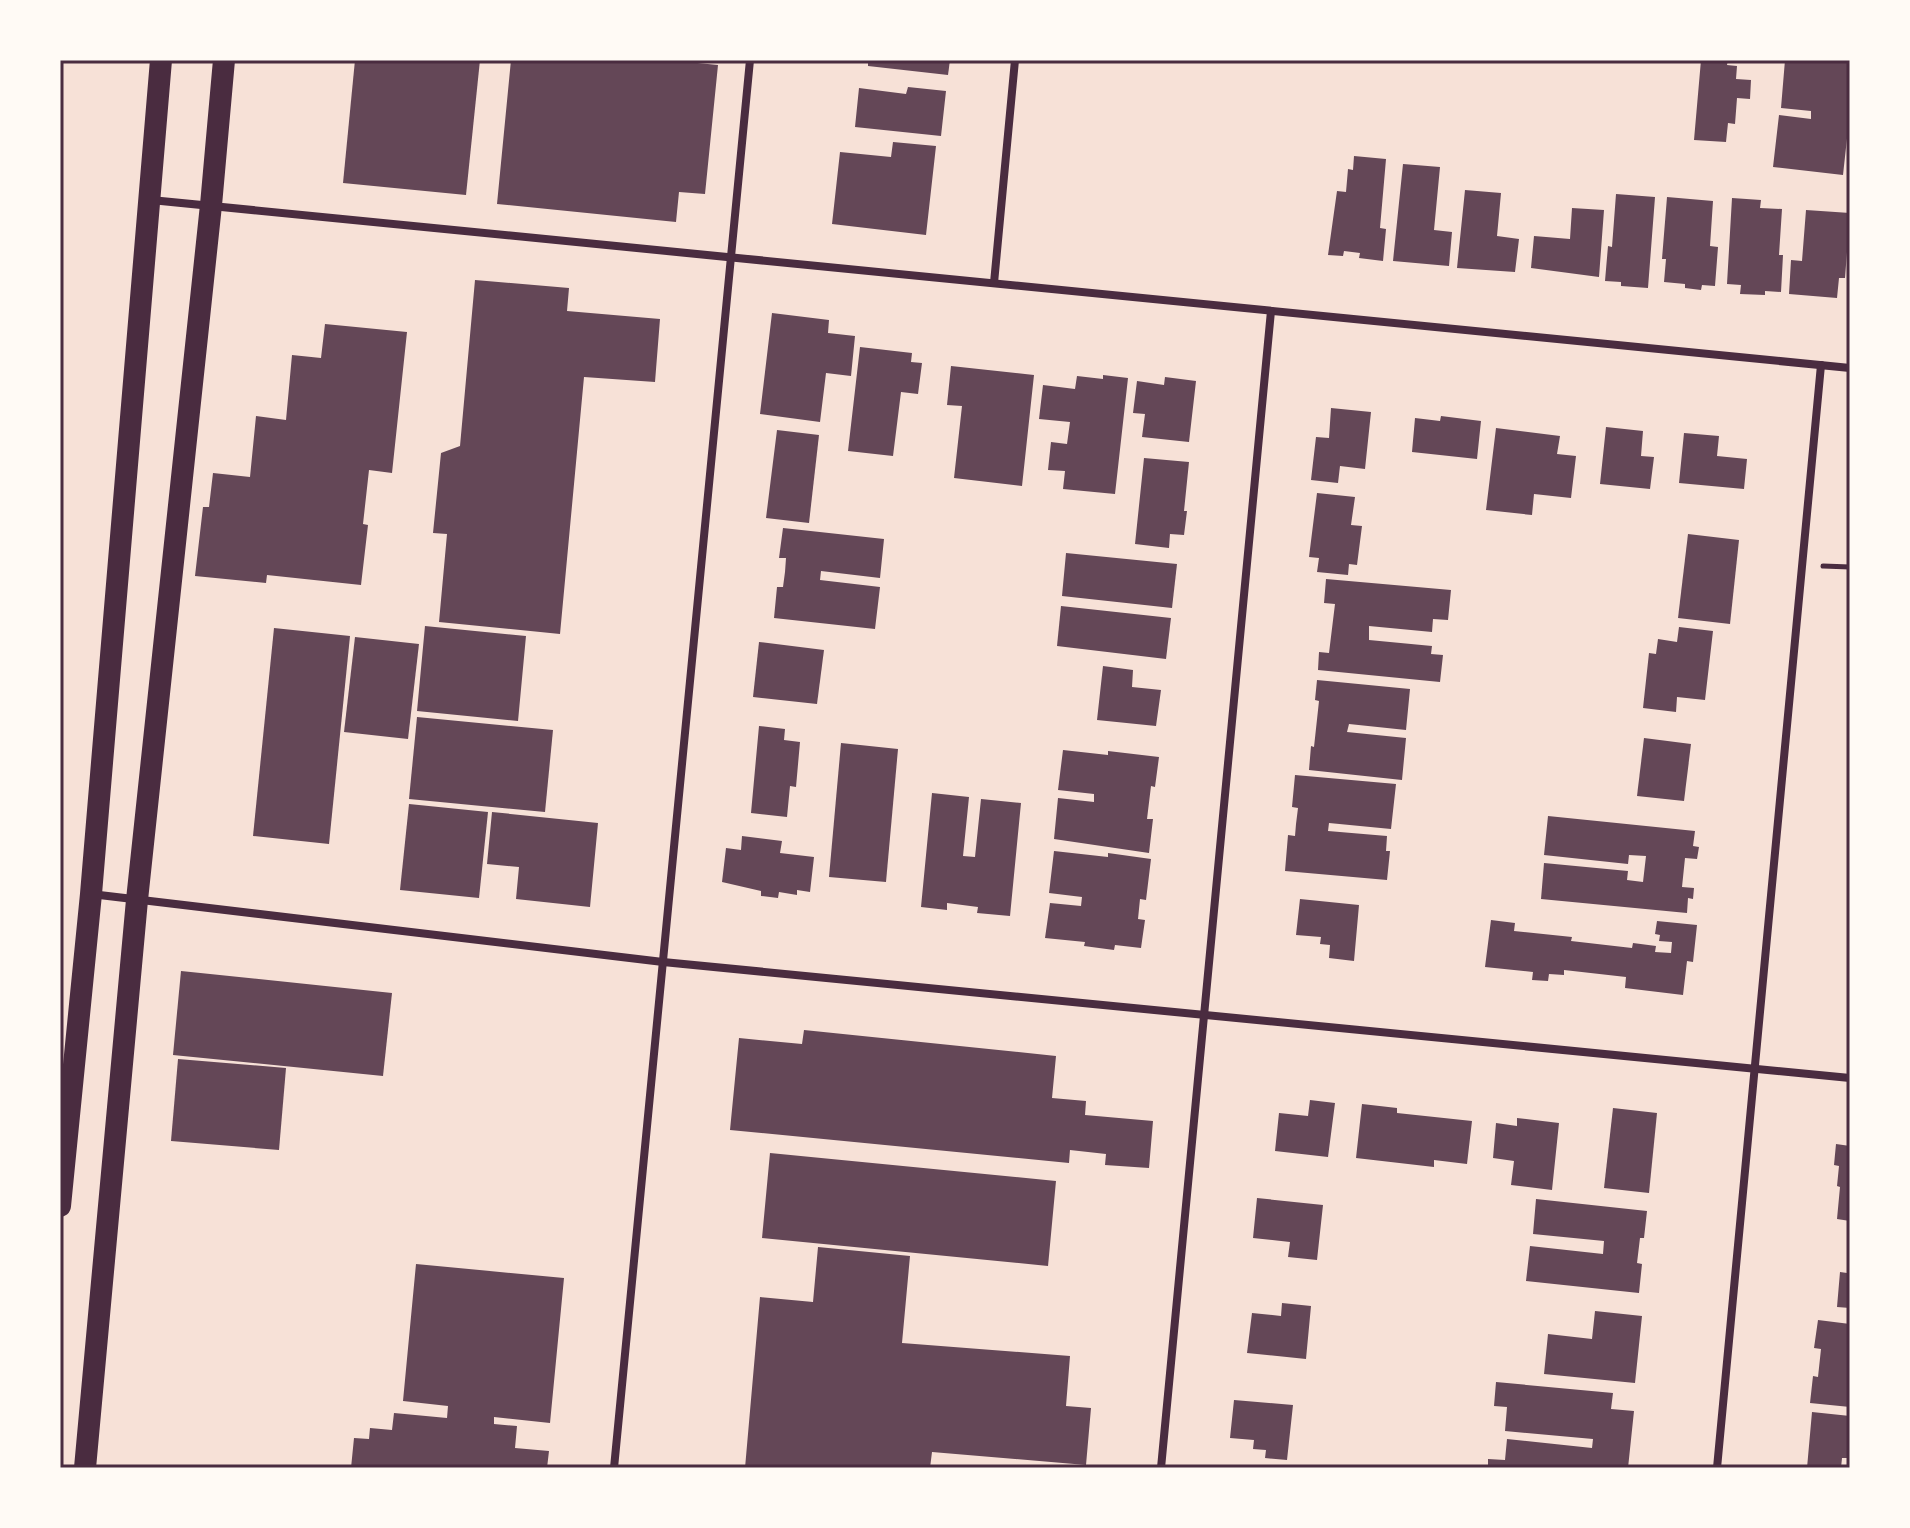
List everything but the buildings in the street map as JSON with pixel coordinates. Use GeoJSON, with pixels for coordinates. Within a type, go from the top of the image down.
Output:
{"type":"FeatureCollection","features":[{"type":"Feature","properties":{"kind":"highway"},"geometry":{"type":"LineString","coordinates":[[60,1206],[91,894],[161,60]]}},
{"type":"Feature","properties":{"kind":"highway"},"geometry":{"type":"LineString","coordinates":[[85,1468],[137,900],[224,60]]}},
{"type":"Feature","properties":{"kind":"street"},"geometry":{"type":"LineString","coordinates":[[614,1468],[750,60]]}},
{"type":"Feature","properties":{"kind":"street"},"geometry":{"type":"LineString","coordinates":[[994,283],[1015,60]]}},
{"type":"Feature","properties":{"kind":"street"},"geometry":{"type":"LineString","coordinates":[[149,199],[1850,368]]}},
{"type":"Feature","properties":{"kind":"street"},"geometry":{"type":"LineString","coordinates":[[1161,1468],[1271,311]]}},
{"type":"Feature","properties":{"kind":"street"},"geometry":{"type":"LineString","coordinates":[[1717,1468],[1821,365]]}},
{"type":"Feature","properties":{"kind":"street"},"geometry":{"type":"LineString","coordinates":[[91,894],[663,962],[1850,1078]]}}]}
